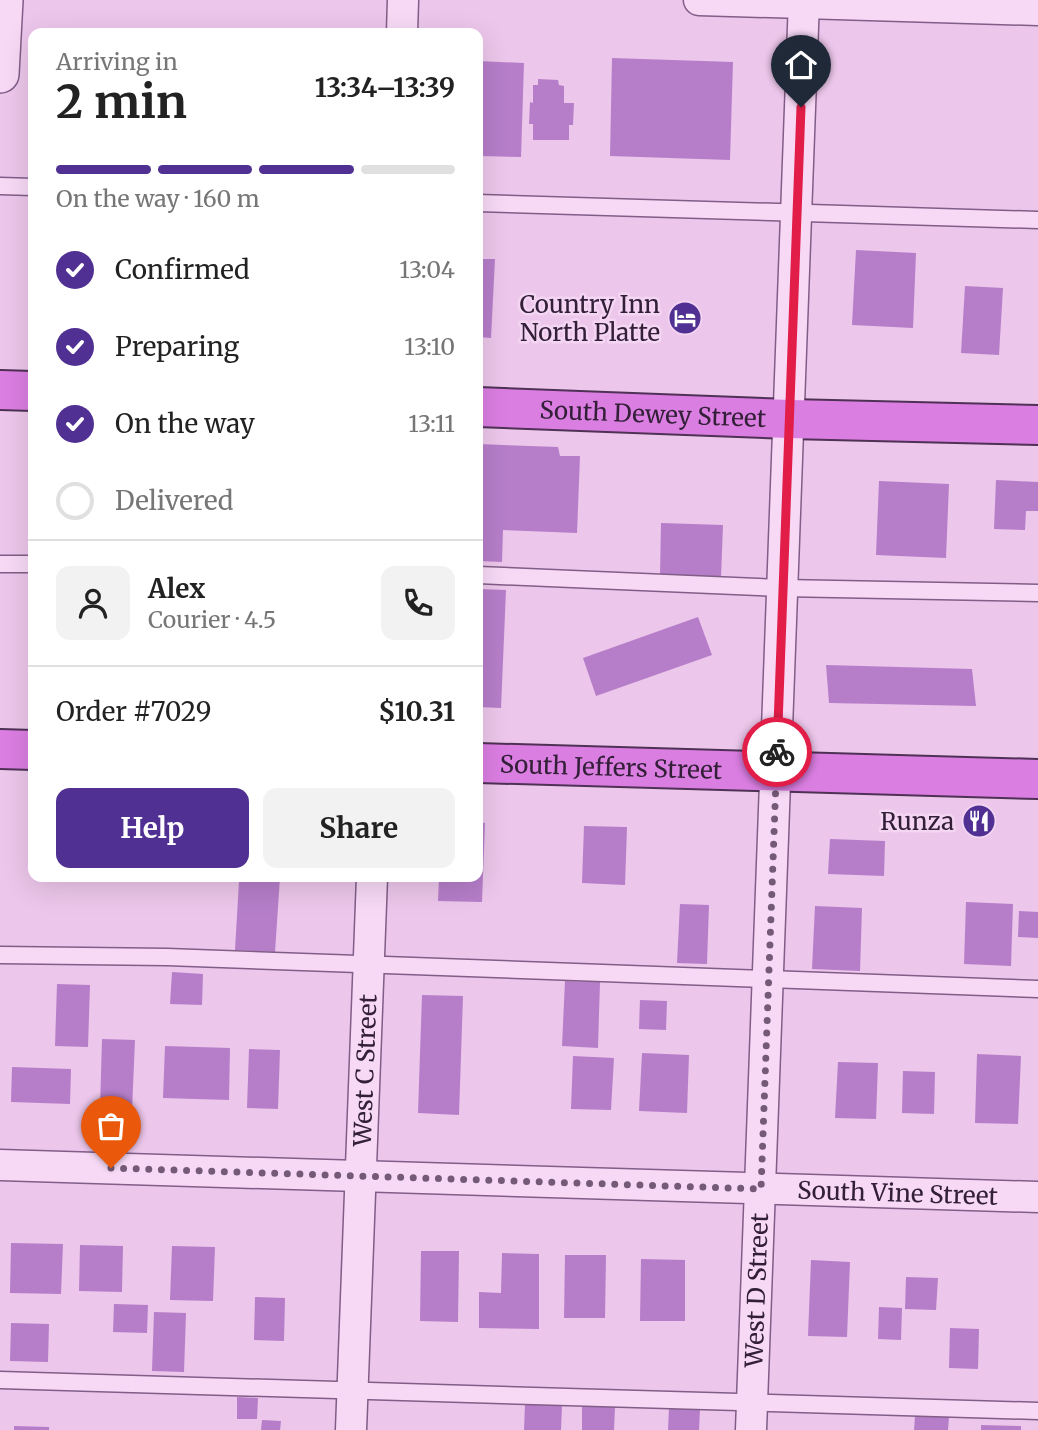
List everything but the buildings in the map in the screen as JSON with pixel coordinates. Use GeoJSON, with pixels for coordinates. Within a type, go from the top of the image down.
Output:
{"type":"FeatureCollection","features":[{"type":"Feature","properties":{"kind":"highway"},"geometry":{"type":"LineString","coordinates":[[0,390],[28,391]]}},
{"type":"Feature","properties":{"kind":"highway","name":"South Dewey Street"},"geometry":{"type":"LineString","coordinates":[[483,407],[1038,425]]}},
{"type":"Feature","properties":{"kind":"highway"},"geometry":{"type":"LineString","coordinates":[[0,749],[28,750]]}},
{"type":"Feature","properties":{"kind":"highway","name":"South Jeffers Street"},"geometry":{"type":"LineString","coordinates":[[483,763],[1038,779]]}},
{"type":"Feature","properties":{"kind":"street"},"geometry":{"type":"LineString","coordinates":[[0,74],[4,0]]}},
{"type":"Feature","properties":{"kind":"street"},"geometry":{"type":"LineString","coordinates":[[402,28],[404,0]]}},
{"type":"Feature","properties":{"kind":"street"},"geometry":{"type":"LineString","coordinates":[[699,0],[1038,10]]}},
{"type":"Feature","properties":{"kind":"street","name":"West D Street"},"geometry":{"type":"LineString","coordinates":[[751,1416],[804,1]]}},
{"type":"Feature","properties":{"kind":"street","name":"West C Street"},"geometry":{"type":"LineString","coordinates":[[351,1430],[372,882]]}},
{"type":"Feature","properties":{"kind":"street","name":"South Vine Street"},"geometry":{"type":"LineString","coordinates":[[0,1164],[1038,1197]]}},
{"type":"Feature","properties":{"kind":"lane"},"geometry":{"type":"LineString","coordinates":[[0,186],[28,187]]}},
{"type":"Feature","properties":{"kind":"lane"},"geometry":{"type":"LineString","coordinates":[[483,203],[1038,220]]}},
{"type":"Feature","properties":{"kind":"lane"},"geometry":{"type":"LineString","coordinates":[[0,564],[28,564]]}},
{"type":"Feature","properties":{"kind":"lane"},"geometry":{"type":"LineString","coordinates":[[483,575],[782,588],[1038,593]]}},
{"type":"Feature","properties":{"kind":"lane"},"geometry":{"type":"LineString","coordinates":[[0,956],[167,957],[1038,989]]}},
{"type":"Feature","properties":{"kind":"lane"},"geometry":{"type":"LineString","coordinates":[[0,1380],[353,1392],[751,1416],[1038,1411]]}},
{"type":"Feature","properties":{"kind":"way so far"},"geometry":{"type":"LineString","coordinates":[[111,1168],[761,1189],[777,752]]}},
{"type":"Feature","properties":{"kind":"place","name":"Country Inn North Platte"},"geometry":{"type":"Point","coordinates":[685,318]}},
{"type":"Feature","properties":{"kind":"place","name":"Runza"},"geometry":{"type":"Point","coordinates":[979,821]}},
{"type":"Feature","properties":{"kind":"route"},"geometry":{"type":"LineString","coordinates":[[777,752],[801,107]]}}]}
